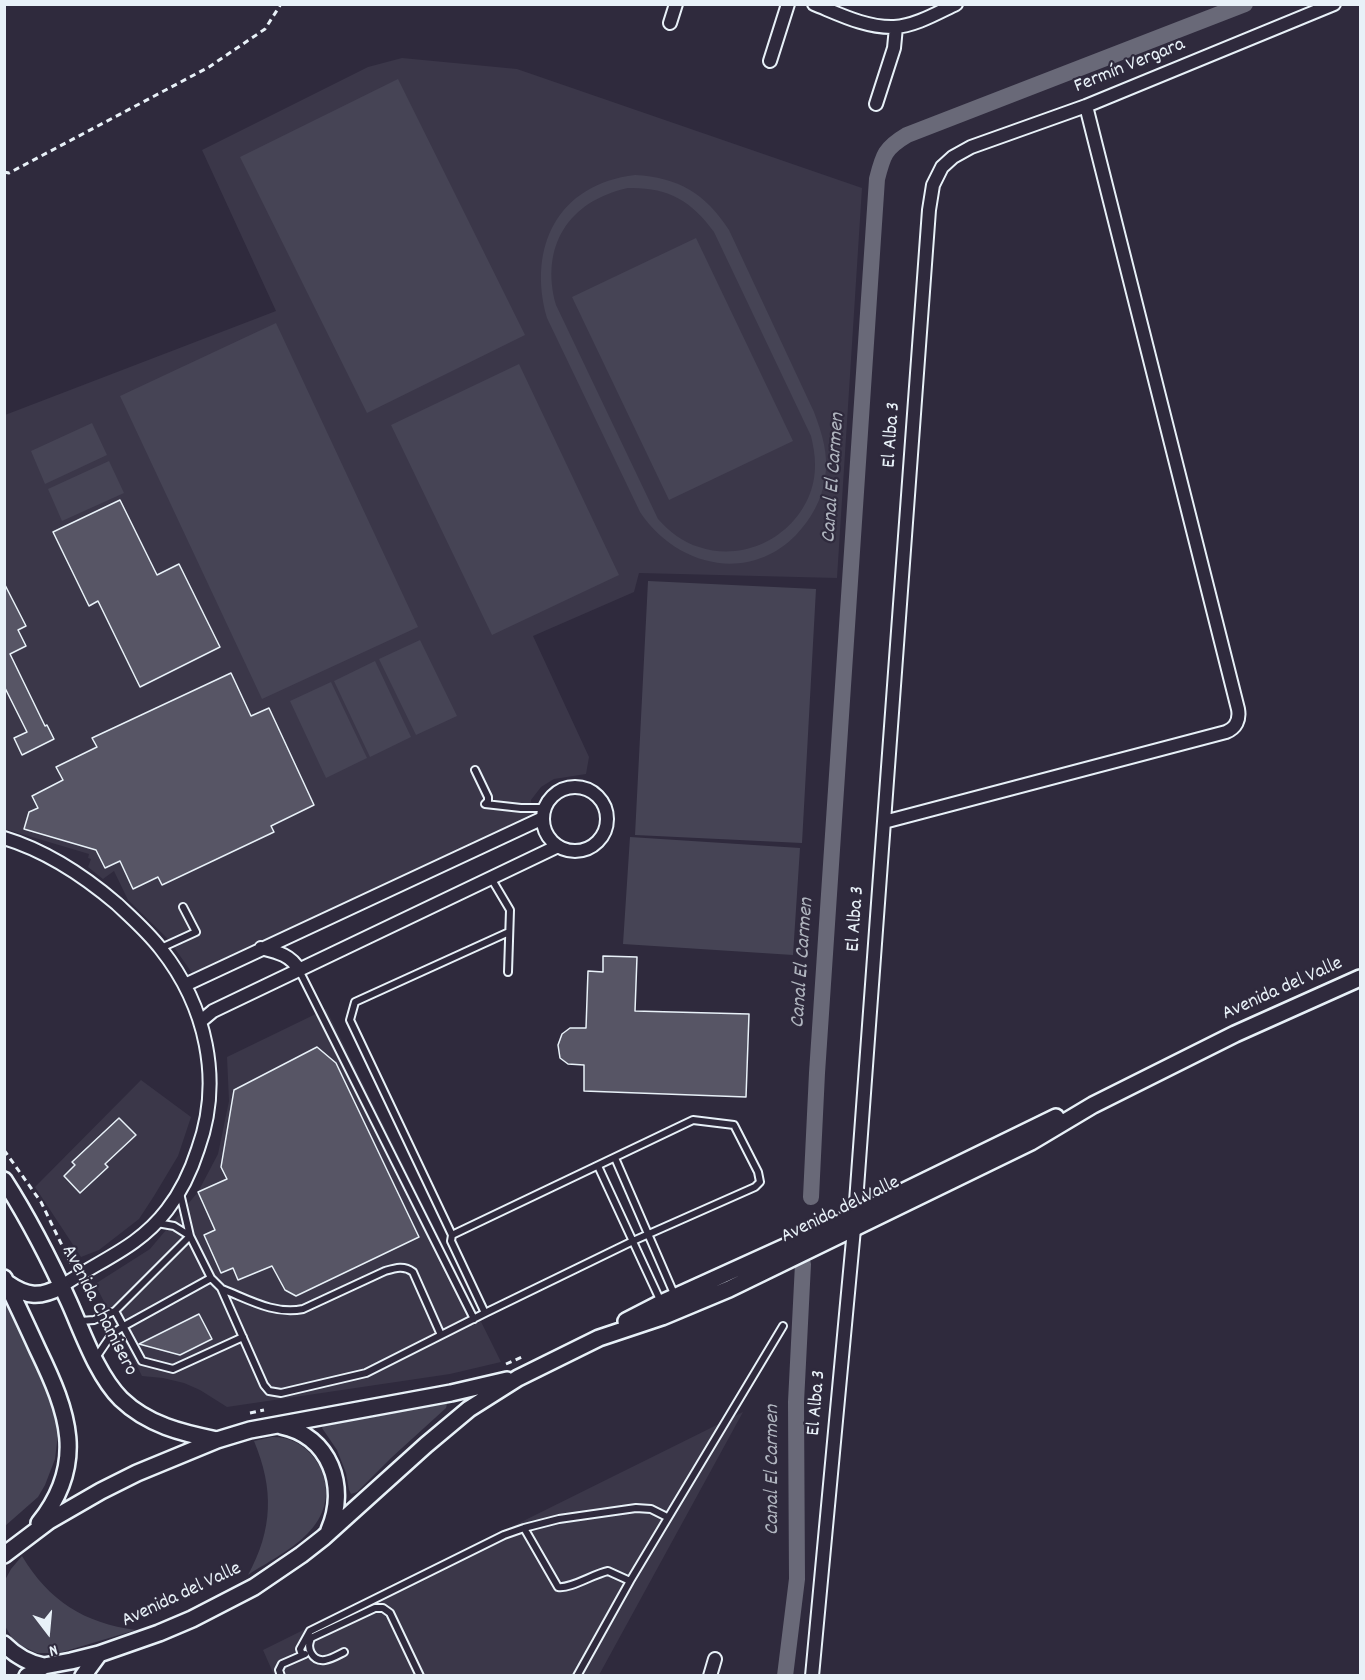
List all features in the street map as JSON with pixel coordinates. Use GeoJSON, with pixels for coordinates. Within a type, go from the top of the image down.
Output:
{"type":"FeatureCollection","features":[{"type":"Feature","properties":{"kind":"street"},"geometry":{"type":"LineString","coordinates":[[670,23],[676,4]]}},
{"type":"Feature","properties":{"kind":"street"},"geometry":{"type":"LineString","coordinates":[[770,61],[788,4]]}},
{"type":"Feature","properties":{"kind":"street"},"geometry":{"type":"LineString","coordinates":[[814,4],[862,23],[896,27],[956,4]]}},
{"type":"Feature","properties":{"kind":"street","name":"Fermín Vergara"},"geometry":{"type":"LineString","coordinates":[[942,167],[953,157],[971,147],[1086,106],[1334,4]]}},
{"type":"Feature","properties":{"kind":"street"},"geometry":{"type":"LineString","coordinates":[[876,104],[894,48],[896,27]]}},
{"type":"Feature","properties":{"kind":"street"},"geometry":{"type":"LineString","coordinates":[[884,822],[1226,732],[1234,727],[1239,718],[1086,106]]}},
{"type":"Feature","properties":{"kind":"street","name":"El Alba 3"},"geometry":{"type":"LineString","coordinates":[[812,1676],[854,1222],[928,210],[933,185],[942,167]]}},
{"type":"Feature","properties":{"kind":"street"},"geometry":{"type":"LineString","coordinates":[[581,787],[597,795],[607,817],[605,828],[596,842],[580,850],[569,850],[558,846],[549,838],[544,828],[544,813],[550,799],[559,791],[581,787]]}},
{"type":"Feature","properties":{"kind":"street"},"geometry":{"type":"LineString","coordinates":[[185,984],[544,813]]}},
{"type":"Feature","properties":{"kind":"street"},"geometry":{"type":"LineString","coordinates":[[4,838],[39,851],[74,871],[133,918],[161,948],[185,984],[201,1022],[210,1074],[209,1104],[202,1139],[180,1191],[157,1223],[127,1248],[46,1293],[36,1295],[22,1292],[6,1281]]}},
{"type":"Feature","properties":{"kind":"street"},"geometry":{"type":"LineString","coordinates":[[201,1022],[213,1011],[558,846]]}},
{"type":"Feature","properties":{"kind":"street"},"geometry":{"type":"LineString","coordinates":[[261,948],[287,956],[295,962],[299,970]]}},
{"type":"Feature","properties":{"kind":"street","name":"Avenida del Valle"},"geometry":{"type":"LineString","coordinates":[[599,1338],[694,1305],[1069,1110],[1093,1105],[1235,1034],[1360,978]]}},
{"type":"Feature","properties":{"kind":"street","name":"Avenida Chamisero"},"geometry":{"type":"LineString","coordinates":[[4,1180],[29,1220],[95,1360],[114,1391],[125,1402],[158,1424],[217,1440]]}},
{"type":"Feature","properties":{"kind":"street","name":"Avenida del Valle"},"geometry":{"type":"LineString","coordinates":[[27,1676],[159,1633],[224,1604],[278,1571],[324,1537],[469,1409],[518,1378],[669,1300],[854,1222]]}},
{"type":"Feature","properties":{"kind":"street"},"geometry":{"type":"LineString","coordinates":[[6,1281],[54,1384],[64,1414],[68,1442],[66,1469],[58,1494],[51,1508],[32,1533]]}},
{"type":"Feature","properties":{"kind":"street","name":"Avenida del Valle"},"geometry":{"type":"LineString","coordinates":[[4,1555],[66,1511],[128,1477],[217,1440],[250,1430],[451,1393],[518,1378]]}},
{"type":"Feature","properties":{"kind":"street","name":"Avenida del Valle"},"geometry":{"type":"LineString","coordinates":[[278,1426],[295,1430],[311,1440],[323,1452],[332,1470],[337,1501],[333,1520],[324,1537]]}},
{"type":"Feature","properties":{"kind":"street"},"geometry":{"type":"LineString","coordinates":[[4,1644],[21,1658],[46,1671]]}},
{"type":"Feature","properties":{"kind":"street"},"geometry":{"type":"LineString","coordinates":[[83,1676],[99,1654]]}},
{"type":"Feature","properties":{"kind":"street"},"geometry":{"type":"LineString","coordinates":[[710,1676],[715,1659]]}},
{"type":"Feature","properties":{"kind":"lane"},"geometry":{"type":"LineString","coordinates":[[475,770],[488,797],[485,804],[544,813]]}},
{"type":"Feature","properties":{"kind":"lane"},"geometry":{"type":"LineString","coordinates":[[491,878],[510,910],[508,972]]}},
{"type":"Feature","properties":{"kind":"lane"},"geometry":{"type":"LineString","coordinates":[[161,948],[196,932],[183,907]]}},
{"type":"Feature","properties":{"kind":"lane"},"geometry":{"type":"LineString","coordinates":[[485,1313],[451,1241],[452,1235],[350,1020],[355,1002],[509,932]]}},
{"type":"Feature","properties":{"kind":"lane"},"geometry":{"type":"LineString","coordinates":[[299,970],[474,1319]]}},
{"type":"Feature","properties":{"kind":"lane"},"geometry":{"type":"LineString","coordinates":[[180,1191],[190,1236],[211,1278],[221,1288],[264,1385],[269,1391],[281,1393],[366,1373],[633,1241],[754,1187],[760,1182],[758,1172],[734,1125],[693,1120],[452,1235]]}},
{"type":"Feature","properties":{"kind":"lane"},"geometry":{"type":"LineString","coordinates":[[615,1158],[648,1234],[669,1300]]}},
{"type":"Feature","properties":{"kind":"lane"},"geometry":{"type":"LineString","coordinates":[[598,1166],[633,1241],[669,1300]]}},
{"type":"Feature","properties":{"kind":"lane"},"geometry":{"type":"LineString","coordinates":[[157,1223],[174,1226],[190,1236]]}},
{"type":"Feature","properties":{"kind":"lane"},"geometry":{"type":"LineString","coordinates":[[78,1321],[94,1320],[115,1311],[190,1236]]}},
{"type":"Feature","properties":{"kind":"lane"},"geometry":{"type":"LineString","coordinates":[[221,1288],[274,1310],[294,1311],[385,1271],[398,1267],[408,1268],[413,1272],[441,1335]]}},
{"type":"Feature","properties":{"kind":"lane"},"geometry":{"type":"LineString","coordinates":[[95,1360],[112,1334],[211,1278]]}},
{"type":"Feature","properties":{"kind":"lane"},"geometry":{"type":"LineString","coordinates":[[115,1311],[142,1361],[173,1369],[243,1337]]}},
{"type":"Feature","properties":{"kind":"lane"},"geometry":{"type":"LineString","coordinates":[[577,1676],[630,1581],[783,1326]]}},
{"type":"Feature","properties":{"kind":"lane"},"geometry":{"type":"LineString","coordinates":[[302,1655],[300,1649],[310,1631],[504,1535],[559,1519],[636,1508],[651,1509],[668,1517]]}},
{"type":"Feature","properties":{"kind":"lane"},"geometry":{"type":"LineString","coordinates":[[524,1528],[558,1587],[565,1588],[608,1571],[630,1581]]}},
{"type":"Feature","properties":{"kind":"lane"},"geometry":{"type":"LineString","coordinates":[[344,1652],[325,1660],[314,1657],[310,1652],[309,1643],[311,1638],[375,1608],[383,1608],[390,1613],[420,1676]]}},
{"type":"Feature","properties":{"kind":"lane"},"geometry":{"type":"LineString","coordinates":[[281,1676],[279,1670],[282,1664],[310,1652]]}},
{"type":"Feature","properties":{"kind":"path"},"geometry":{"type":"LineString","coordinates":[[4,172],[9,172],[209,67],[265,29],[281,4]]}},
{"type":"Feature","properties":{"kind":"path"},"geometry":{"type":"LineString","coordinates":[[4,1150],[41,1202],[77,1276]]}},
{"type":"Feature","properties":{"kind":"path"},"geometry":{"type":"LineString","coordinates":[[501,1366],[524,1357]]}},
{"type":"Feature","properties":{"kind":"path"},"geometry":{"type":"LineString","coordinates":[[246,1414],[266,1410]]}},
{"type":"Feature","properties":{"kind":"shaded area"},"geometry":{"type":"Polygon","coordinates":[[[402,58],[517,69],[862,188],[837,578],[639,573],[634,592],[533,636],[589,757],[586,774],[554,779],[541,787],[531,800],[533,817],[192,973],[169,940],[128,900],[114,871],[103,879],[88,867],[91,859],[88,858],[89,854],[5,829],[5,415],[276,311],[202,150],[368,67],[402,58]]]}},
{"type":"Feature","properties":{"kind":"shaded area"},"geometry":{"type":"Polygon","coordinates":[[[398,79],[525,335],[367,413],[240,157],[398,79]]]}},
{"type":"Feature","properties":{"kind":"shaded area"},"geometry":{"type":"Polygon","coordinates":[[[635,175],[665,179],[690,190],[720,217],[729,230],[814,412],[825,453],[824,486],[811,516],[796,535],[777,550],[756,560],[735,563],[714,562],[693,556],[673,545],[655,531],[640,512],[547,318],[542,292],[541,267],[546,244],[555,223],[568,205],[586,191],[608,181],[635,175]],[[628,188],[607,194],[575,215],[556,246],[552,264],[552,284],[556,305],[658,519],[677,536],[699,547],[720,551],[741,550],[761,544],[794,521],[805,504],[813,485],[815,464],[811,436],[714,232],[687,204],[666,193],[642,188],[628,188]]]}},
{"type":"Feature","properties":{"kind":"shaded area"},"geometry":{"type":"Polygon","coordinates":[[[696,238],[793,441],[669,500],[572,297],[696,238]]]}},
{"type":"Feature","properties":{"kind":"shaded area"},"geometry":{"type":"Polygon","coordinates":[[[276,323],[418,627],[262,699],[120,396],[276,323]]]}},
{"type":"Feature","properties":{"kind":"shaded area"},"geometry":{"type":"Polygon","coordinates":[[[519,364],[619,575],[492,635],[391,425],[519,364]]]}},
{"type":"Feature","properties":{"kind":"shaded area"},"geometry":{"type":"Polygon","coordinates":[[[92,423],[107,455],[45,484],[31,451],[92,423]]]}},
{"type":"Feature","properties":{"kind":"shaded area"},"geometry":{"type":"Polygon","coordinates":[[[109,461],[124,493],[62,521],[48,489],[109,461]]]}},
{"type":"Feature","properties":{"kind":"shaded area"},"geometry":{"type":"Polygon","coordinates":[[[648,581],[816,589],[802,843],[635,835],[648,581]]]}},
{"type":"Feature","properties":{"kind":"shaded area"},"geometry":{"type":"Polygon","coordinates":[[[420,640],[457,716],[416,735],[379,659],[420,640]]]}},
{"type":"Feature","properties":{"kind":"shaded area"},"geometry":{"type":"Polygon","coordinates":[[[375,661],[411,737],[370,757],[334,681],[375,661]]]}},
{"type":"Feature","properties":{"kind":"shaded area"},"geometry":{"type":"Polygon","coordinates":[[[331,682],[367,758],[326,778],[290,701],[331,682]]]}},
{"type":"Feature","properties":{"kind":"shaded area"},"geometry":{"type":"Polygon","coordinates":[[[630,837],[800,848],[793,955],[623,944],[630,837]]]}},
{"type":"Feature","properties":{"kind":"shaded area"},"geometry":{"type":"Polygon","coordinates":[[[326,1009],[501,1362],[450,1374],[227,1407],[184,1383],[142,1376],[95,1284],[150,1249],[198,1192],[218,1154],[229,1101],[227,1057],[326,1009]]]}},
{"type":"Feature","properties":{"kind":"shaded area"},"geometry":{"type":"Polygon","coordinates":[[[141,1080],[191,1117],[178,1156],[139,1219],[99,1250],[81,1257],[35,1187],[141,1080]]]}},
{"type":"Feature","properties":{"kind":"shaded area"},"geometry":{"type":"Polygon","coordinates":[[[4,1297],[48,1387],[57,1410],[59,1426],[55,1459],[45,1485],[38,1497],[5,1526],[4,1297]]]}},
{"type":"Feature","properties":{"kind":"shaded area"},"geometry":{"type":"Polygon","coordinates":[[[442,1401],[447,1404],[446,1408],[357,1492],[351,1494],[337,1450],[322,1428],[325,1423],[442,1401]]]}},
{"type":"Feature","properties":{"kind":"shaded area"},"geometry":{"type":"Polygon","coordinates":[[[743,1412],[599,1675],[274,1675],[263,1650],[743,1412]]]}},
{"type":"Feature","properties":{"kind":"shaded area"},"geometry":{"type":"Polygon","coordinates":[[[272,1437],[296,1442],[315,1459],[325,1482],[324,1505],[319,1519],[310,1531],[287,1550],[248,1575],[262,1541],[268,1509],[265,1476],[254,1441],[272,1437]]]}},
{"type":"Feature","properties":{"kind":"shaded area"},"geometry":{"type":"Polygon","coordinates":[[[22,1556],[44,1586],[70,1607],[100,1622],[136,1630],[59,1653],[37,1653],[18,1644],[5,1626],[4,1582],[22,1556]]]}},
{"type":"Feature","properties":{"kind":"building"},"geometry":{"type":"Polygon","coordinates":[[[120,500],[157,575],[179,564],[220,647],[140,687],[98,601],[89,606],[53,532],[120,500]]]}},
{"type":"Feature","properties":{"kind":"building"},"geometry":{"type":"Polygon","coordinates":[[[4,583],[26,626],[18,630],[26,646],[10,654],[45,726],[47,725],[54,739],[22,755],[14,738],[27,732],[4,686],[4,583]]]}},
{"type":"Feature","properties":{"kind":"building"},"geometry":{"type":"Polygon","coordinates":[[[231,673],[251,716],[269,708],[314,805],[271,826],[274,832],[162,885],[158,877],[133,889],[120,861],[105,868],[96,850],[24,829],[29,812],[38,808],[32,796],[63,780],[56,767],[97,747],[92,738],[231,673]]]}},
{"type":"Feature","properties":{"kind":"building"},"geometry":{"type":"Polygon","coordinates":[[[603,956],[637,957],[635,1011],[749,1014],[746,1097],[584,1091],[584,1065],[568,1064],[560,1058],[558,1045],[562,1034],[570,1028],[586,1028],[588,971],[603,972],[603,956]]]}},
{"type":"Feature","properties":{"kind":"building"},"geometry":{"type":"Polygon","coordinates":[[[317,1047],[336,1063],[419,1237],[296,1296],[285,1290],[272,1266],[238,1280],[233,1268],[221,1273],[204,1235],[215,1230],[198,1192],[227,1179],[221,1167],[234,1090],[317,1047]]]}},
{"type":"Feature","properties":{"kind":"building"},"geometry":{"type":"Polygon","coordinates":[[[119,1118],[136,1135],[105,1164],[108,1167],[80,1193],[64,1176],[75,1165],[72,1162],[119,1118]]]}},
{"type":"Feature","properties":{"kind":"building"},"geometry":{"type":"Polygon","coordinates":[[[199,1314],[212,1339],[180,1355],[139,1344],[199,1314]]]}},
{"type":"Feature","properties":{"kind":"waterway","name":"Canal El Carmen"},"geometry":{"type":"LineString","coordinates":[[811,1197],[817,1073],[877,179],[881,164],[889,148],[907,135],[1245,4]]}},
{"type":"Feature","properties":{"kind":"waterway","name":"Canal El Carmen"},"geometry":{"type":"LineString","coordinates":[[785,1676],[797,1579],[796,1402],[803,1264]]}}]}
